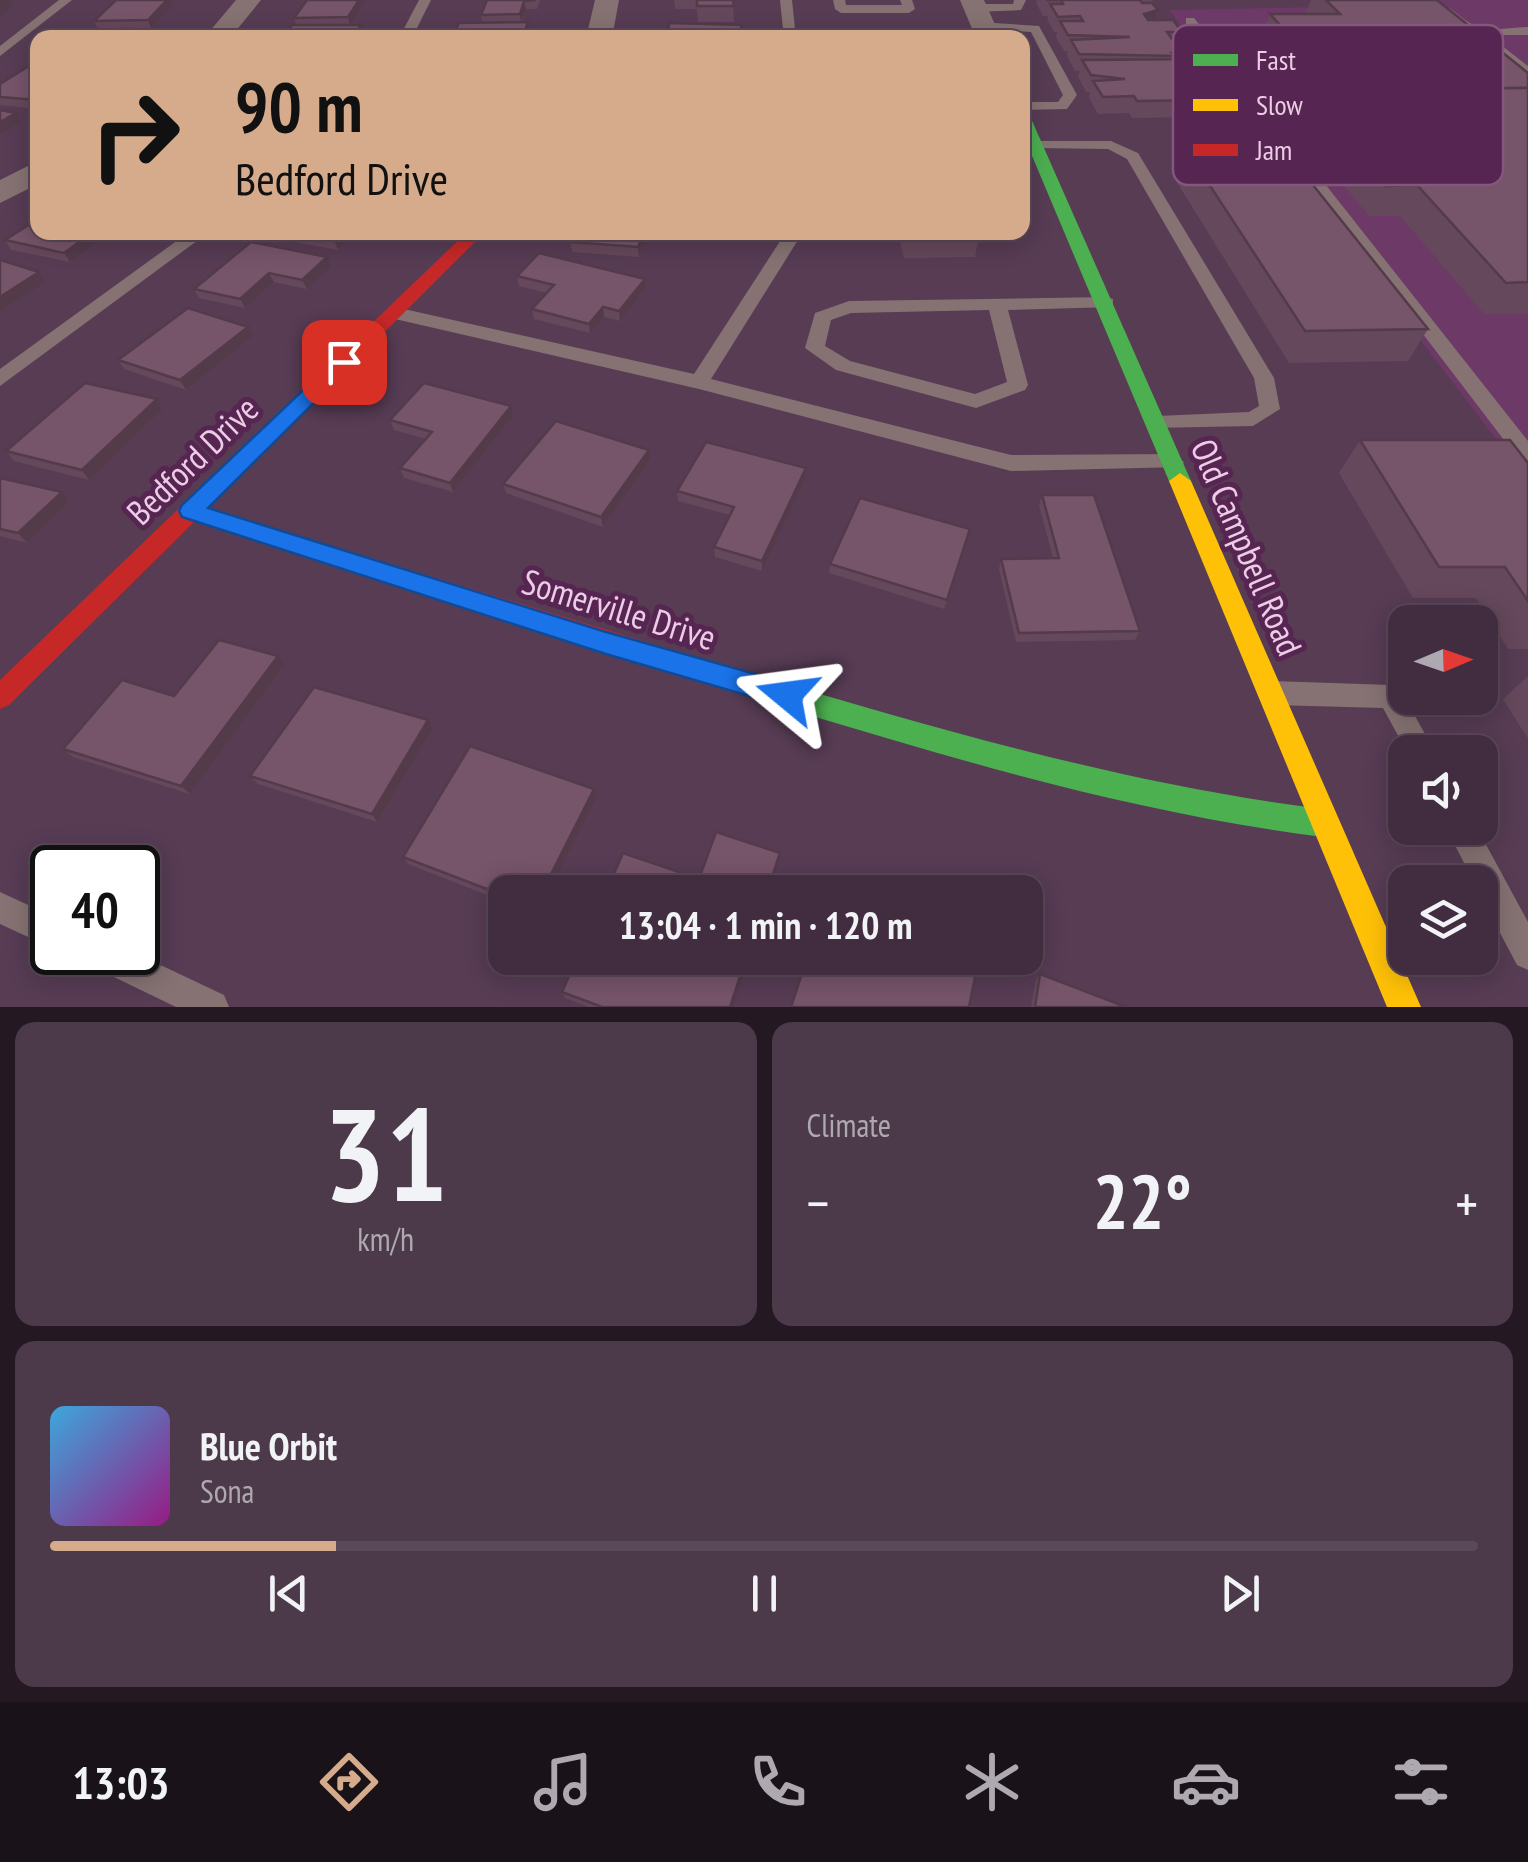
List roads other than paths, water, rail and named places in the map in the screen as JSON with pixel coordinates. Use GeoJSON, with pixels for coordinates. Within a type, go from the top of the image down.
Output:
{"type":"FeatureCollection","features":[{"type":"Feature","properties":{"kind":"street"},"geometry":{"type":"LineString","coordinates":[[223,30],[249,0]]}},
{"type":"Feature","properties":{"kind":"street"},"geometry":{"type":"LineString","coordinates":[[600,30],[607,0]]}},
{"type":"Feature","properties":{"kind":"street","name":"Old Campbell Road"},"geometry":{"type":"LineString","coordinates":[[1030,131],[1107,303],[1323,823],[1404,1007]]}},
{"type":"Feature","properties":{"kind":"street"},"geometry":{"type":"LineString","coordinates":[[0,193],[30,175]]}},
{"type":"Feature","properties":{"kind":"street","name":"Bedford Drive"},"geometry":{"type":"LineString","coordinates":[[0,697],[469,240]]}},
{"type":"Feature","properties":{"kind":"street","name":"Somerville Drive"},"geometry":{"type":"LineString","coordinates":[[190,511],[606,643],[1150,799],[1323,823]]}},
{"type":"Feature","properties":{"kind":"lane"},"geometry":{"type":"LineString","coordinates":[[0,52],[66,0]]}},
{"type":"Feature","properties":{"kind":"lane"},"geometry":{"type":"LineString","coordinates":[[409,30],[426,0]]}},
{"type":"Feature","properties":{"kind":"lane"},"geometry":{"type":"LineString","coordinates":[[786,0],[789,30]]}},
{"type":"Feature","properties":{"kind":"lane"},"geometry":{"type":"LineString","coordinates":[[839,0],[841,9],[908,8],[906,0]]}},
{"type":"Feature","properties":{"kind":"lane"},"geometry":{"type":"LineString","coordinates":[[980,18],[1017,7],[1020,0]]}},
{"type":"Feature","properties":{"kind":"lane"},"geometry":{"type":"LineString","coordinates":[[1425,0],[1468,25]]}},
{"type":"Feature","properties":{"kind":"lane"},"geometry":{"type":"LineString","coordinates":[[980,18],[1035,28],[1070,95],[1062,106],[1030,106]]}},
{"type":"Feature","properties":{"kind":"lane"},"geometry":{"type":"LineString","coordinates":[[1190,21],[1193,25]]}},
{"type":"Feature","properties":{"kind":"lane"},"geometry":{"type":"LineString","coordinates":[[1503,53],[1528,74]]}},
{"type":"Feature","properties":{"kind":"lane"},"geometry":{"type":"LineString","coordinates":[[1036,144],[1111,145],[1133,156],[1264,378],[1270,409],[1252,418],[1157,424]]}},
{"type":"Feature","properties":{"kind":"lane"},"geometry":{"type":"LineString","coordinates":[[1321,185],[1519,432],[1528,456]]}},
{"type":"Feature","properties":{"kind":"lane"},"geometry":{"type":"LineString","coordinates":[[0,379],[191,240]]}},
{"type":"Feature","properties":{"kind":"lane"},"geometry":{"type":"LineString","coordinates":[[699,382],[789,240]]}},
{"type":"Feature","properties":{"kind":"lane"},"geometry":{"type":"LineString","coordinates":[[997,305],[1018,385],[976,401],[844,366],[814,348],[822,317],[849,307],[1107,303]]}},
{"type":"Feature","properties":{"kind":"lane"},"geometry":{"type":"LineString","coordinates":[[395,312],[699,382],[1010,462],[1174,462]]}},
{"type":"Feature","properties":{"kind":"lane"},"geometry":{"type":"LineString","coordinates":[[1270,693],[1391,698],[1411,735]]}},
{"type":"Feature","properties":{"kind":"lane"},"geometry":{"type":"LineString","coordinates":[[1469,845],[1528,954]]}},
{"type":"Feature","properties":{"kind":"lane"},"geometry":{"type":"LineString","coordinates":[[0,908],[30,922]]}},
{"type":"Feature","properties":{"kind":"lane"},"geometry":{"type":"LineString","coordinates":[[145,975],[212,1007]]}}]}
